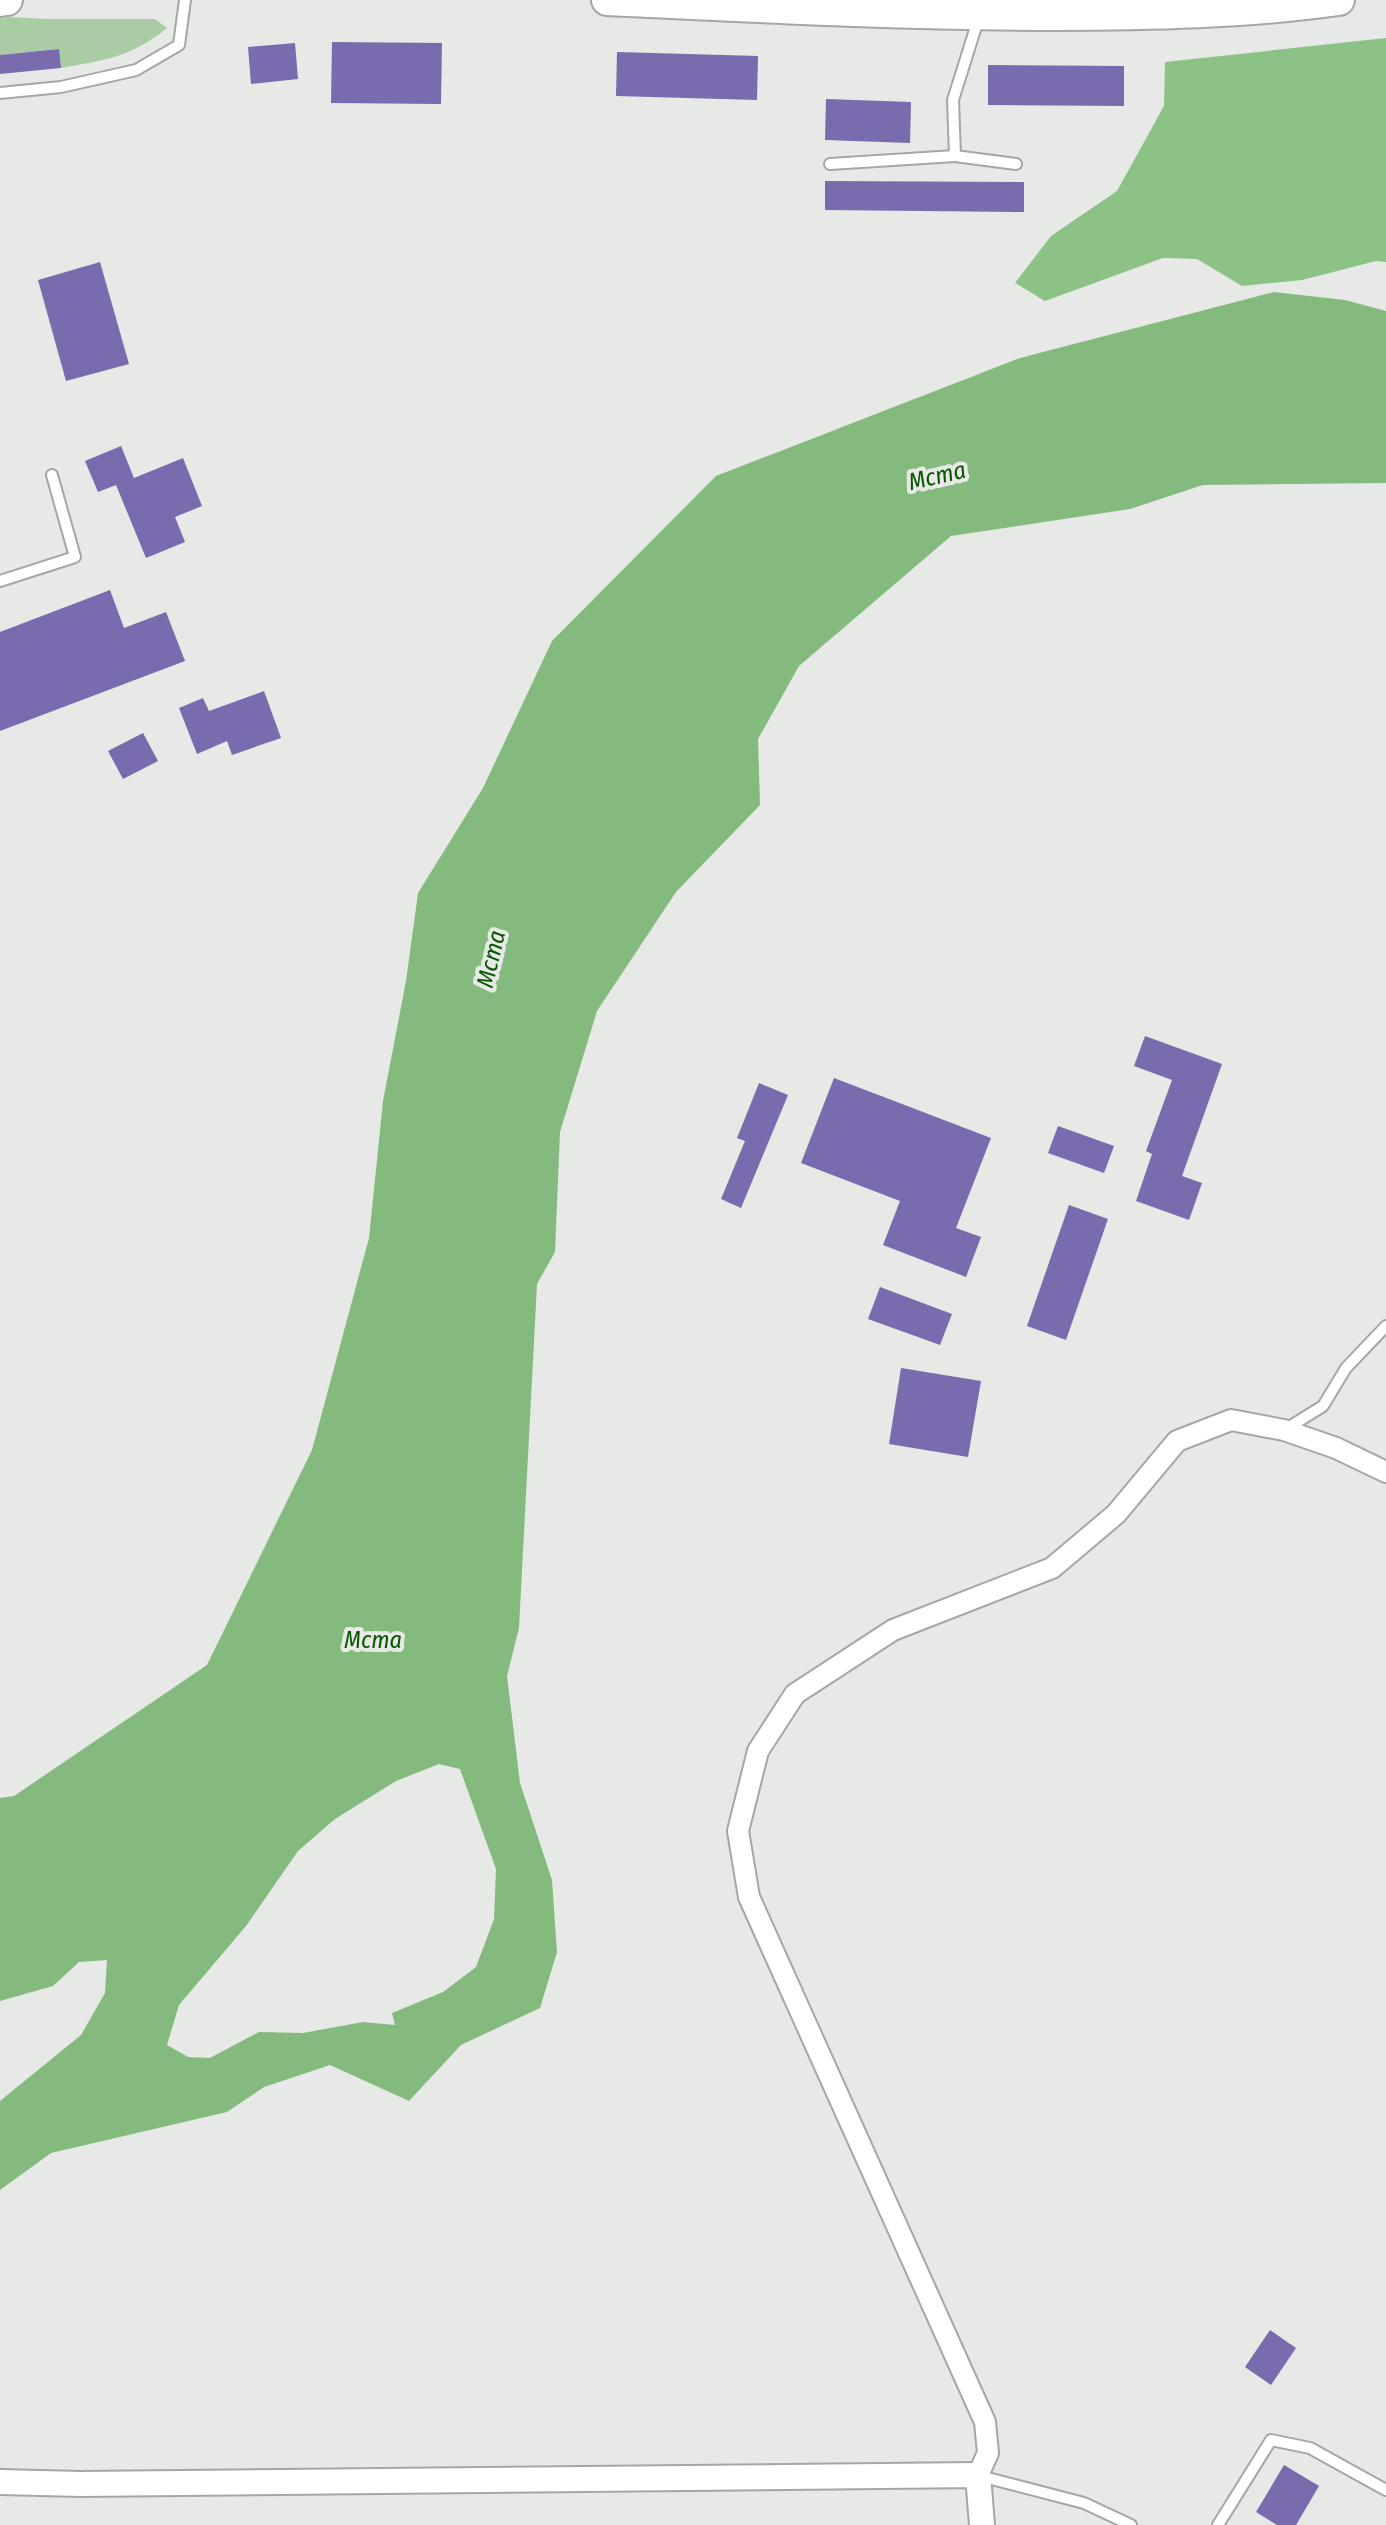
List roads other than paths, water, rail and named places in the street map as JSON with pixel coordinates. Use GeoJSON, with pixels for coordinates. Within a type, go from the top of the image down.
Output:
{"type":"FeatureCollection","features":[{"type":"Feature","properties":{"kind":"main road"},"geometry":{"type":"LineString","coordinates":[[0,1],[7,0]]}},
{"type":"Feature","properties":{"kind":"main road"},"geometry":{"type":"LineString","coordinates":[[607,0],[980,15],[1098,7],[1339,0]]}},
{"type":"Feature","properties":{"kind":"street"},"geometry":{"type":"LineString","coordinates":[[982,2525],[978,2475],[988,2453],[985,2422],[749,1897],[738,1831],[758,1751],[795,1694],[893,1630],[1052,1568],[1116,1514],[1177,1441],[1231,1420],[1284,1430],[1336,1448],[1386,1472]]}},
{"type":"Feature","properties":{"kind":"street"},"geometry":{"type":"LineString","coordinates":[[0,2482],[81,2484],[978,2475]]}},
{"type":"Feature","properties":{"kind":"lane"},"geometry":{"type":"LineString","coordinates":[[0,93],[61,87],[136,70],[179,45],[185,0]]}},
{"type":"Feature","properties":{"kind":"lane"},"geometry":{"type":"LineString","coordinates":[[955,156],[953,100],[980,15]]}},
{"type":"Feature","properties":{"kind":"lane"},"geometry":{"type":"LineString","coordinates":[[830,164],[955,156],[1016,164]]}},
{"type":"Feature","properties":{"kind":"lane"},"geometry":{"type":"LineString","coordinates":[[0,581],[75,557],[52,475]]}},
{"type":"Feature","properties":{"kind":"lane"},"geometry":{"type":"LineString","coordinates":[[1284,1430],[1323,1406],[1346,1368],[1386,1326]]}},
{"type":"Feature","properties":{"kind":"lane"},"geometry":{"type":"LineString","coordinates":[[1218,2525],[1271,2440],[1310,2448],[1386,2490]]}},
{"type":"Feature","properties":{"kind":"lane"},"geometry":{"type":"LineString","coordinates":[[978,2475],[1084,2503],[1131,2525]]}},
{"type":"Feature","properties":{"kind":"water","name":"Мста"},"geometry":{"type":"Polygon","coordinates":[[[1274,292],[1345,300],[1386,311],[1386,483],[1203,485],[1130,509],[951,536],[799,666],[758,739],[760,805],[676,892],[597,1011],[560,1132],[555,1252],[537,1284],[519,1628],[507,1676],[520,1783],[552,1880],[557,1952],[540,2008],[461,2045],[409,2101],[330,2065],[264,2087],[227,2112],[51,2153],[0,2190],[0,2101],[81,2035],[105,1993],[107,1960],[79,1962],[53,1986],[0,2001],[0,1798],[14,1796],[207,1665],[312,1450],[369,1238],[383,1101],[406,981],[418,893],[483,788],[552,641],[716,476],[1020,358],[1274,292]],[[439,1764],[396,1781],[335,1819],[298,1851],[246,1926],[179,2005],[167,2045],[188,2057],[210,2058],[259,2032],[303,2033],[363,2022],[395,2025],[392,2013],[443,1992],[476,1967],[494,1919],[496,1869],[460,1769],[439,1764]]]}}]}
